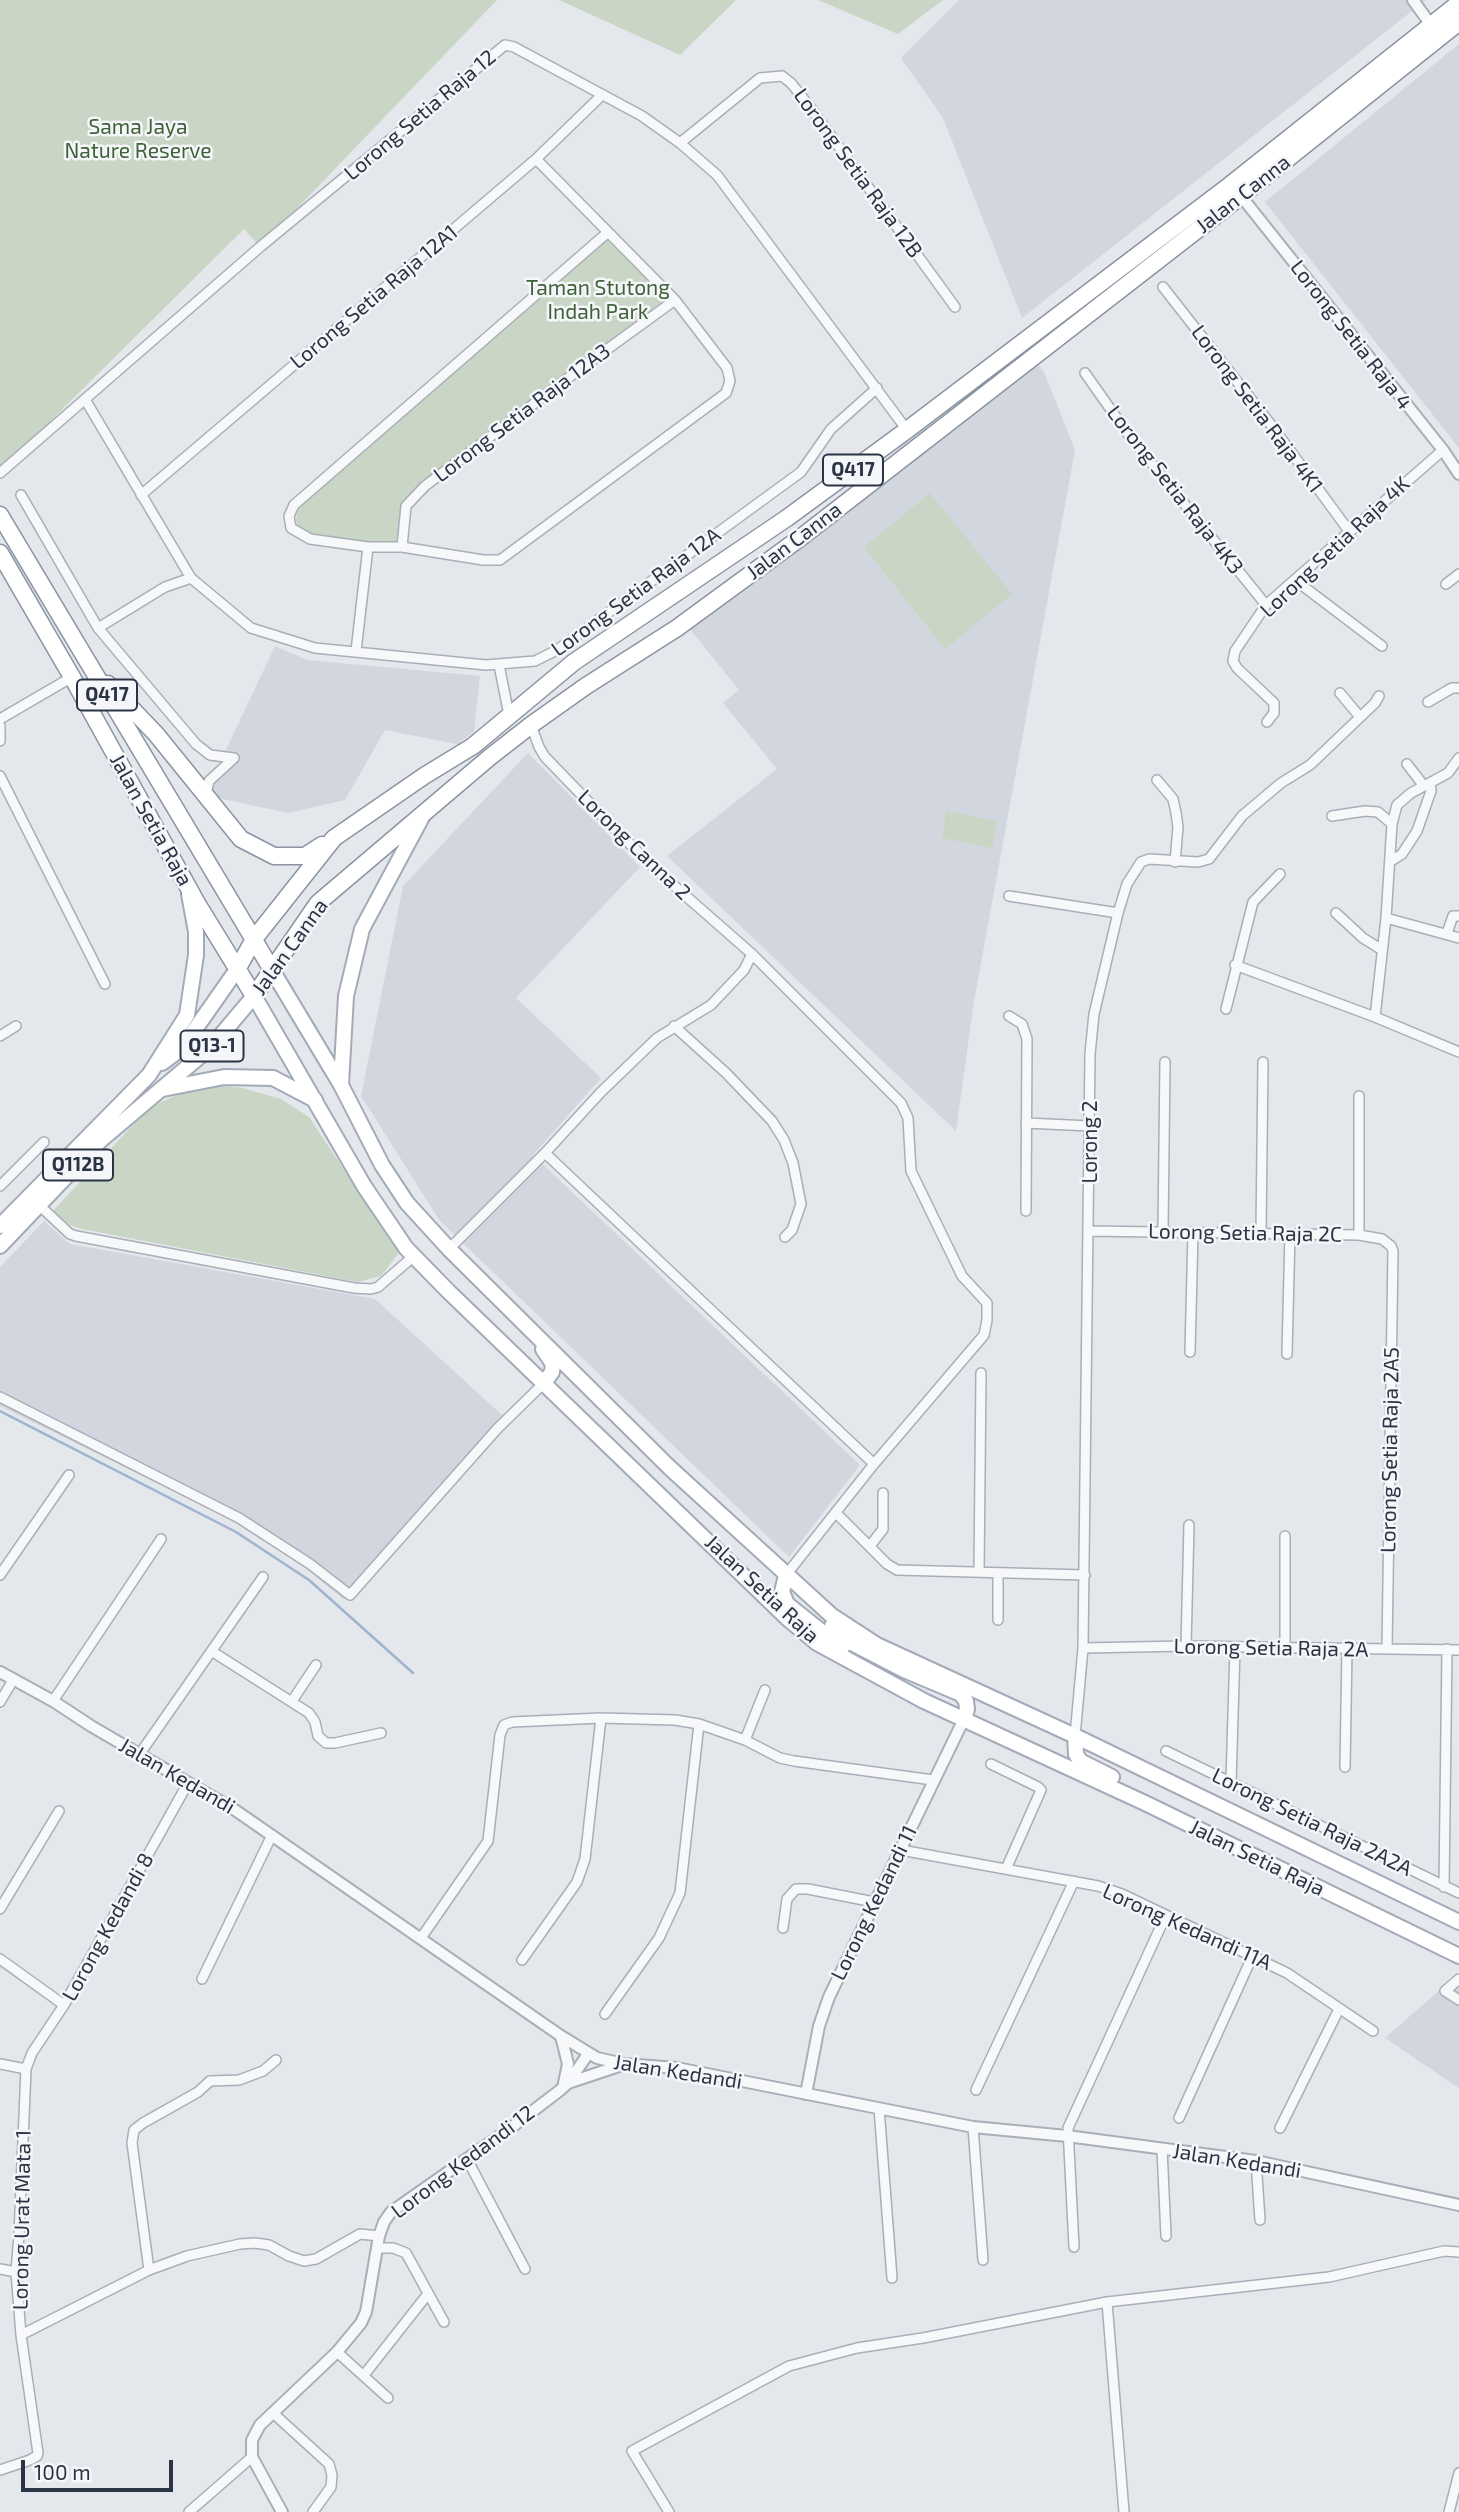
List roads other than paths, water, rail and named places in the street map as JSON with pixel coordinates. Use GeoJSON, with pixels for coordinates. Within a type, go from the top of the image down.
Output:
{"type":"FeatureCollection","features":[{"type":"Feature","properties":{"kind":"highway","name":"Jalan Canna"},"geometry":{"type":"LineString","coordinates":[[254,939],[334,838],[473,746],[574,662],[787,518],[907,430],[1230,186],[1459,3]]}},
{"type":"Feature","properties":{"kind":"highway","name":"Jalan Canna"},"geometry":{"type":"LineString","coordinates":[[254,996],[318,903],[531,725],[677,628],[797,540],[1241,196],[1459,22]]}},
{"type":"Feature","properties":{"kind":"highway","name":"Jalan Setia Raja"},"geometry":{"type":"LineString","coordinates":[[0,515],[254,939]]}},
{"type":"Feature","properties":{"kind":"highway","name":"Jalan Setia Raja"},"geometry":{"type":"LineString","coordinates":[[0,553],[189,889],[238,968]]}},
{"type":"Feature","properties":{"kind":"highway"},"geometry":{"type":"LineString","coordinates":[[90,665],[156,734],[242,839],[274,856],[305,856],[334,838]]}},
{"type":"Feature","properties":{"kind":"highway","name":"Q417"},"geometry":{"type":"LineString","coordinates":[[254,939],[238,968],[254,996]]}},
{"type":"Feature","properties":{"kind":"highway","name":"Q417"},"geometry":{"type":"LineString","coordinates":[[254,939],[272,970]]}},
{"type":"Feature","properties":{"kind":"main road"},"geometry":{"type":"LineString","coordinates":[[341,1085],[346,996],[362,929],[424,813]]}},
{"type":"Feature","properties":{"kind":"main road"},"geometry":{"type":"LineString","coordinates":[[153,1071],[187,1016],[196,955],[196,932],[189,889]]}},
{"type":"Feature","properties":{"kind":"main road"},"geometry":{"type":"LineString","coordinates":[[0,1226],[153,1071],[182,1048],[238,968]]}},
{"type":"Feature","properties":{"kind":"main road","name":"Jalan Setia Raja"},"geometry":{"type":"LineString","coordinates":[[272,970],[341,1085],[382,1165],[407,1203],[449,1249],[670,1468],[831,1615],[877,1645],[1075,1736],[1459,1922]]}},
{"type":"Feature","properties":{"kind":"main road","name":"Jalan Setia Raja"},"geometry":{"type":"LineString","coordinates":[[254,996],[363,1186],[414,1256],[817,1643],[924,1701],[1145,1803],[1459,1956]]}},
{"type":"Feature","properties":{"kind":"main road","name":"Jalan Canna"},"geometry":{"type":"LineString","coordinates":[[161,1089],[211,1047],[254,996]]}},
{"type":"Feature","properties":{"kind":"main road"},"geometry":{"type":"LineString","coordinates":[[161,1089],[224,1077],[273,1079],[316,1101]]}},
{"type":"Feature","properties":{"kind":"main road","name":"Q112B"},"geometry":{"type":"LineString","coordinates":[[0,1246],[102,1140],[161,1089]]}},
{"type":"Feature","properties":{"kind":"main road"},"geometry":{"type":"LineString","coordinates":[[518,1318],[553,1364],[552,1372],[544,1383]]}},
{"type":"Feature","properties":{"kind":"main road"},"geometry":{"type":"LineString","coordinates":[[786,1575],[782,1592],[787,1604],[835,1644],[912,1685],[924,1701]]}},
{"type":"Feature","properties":{"kind":"main road"},"geometry":{"type":"LineString","coordinates":[[831,1615],[832,1627],[848,1641],[904,1670],[961,1694],[967,1709],[964,1719]]}},
{"type":"Feature","properties":{"kind":"main road"},"geometry":{"type":"LineString","coordinates":[[1075,1736],[1076,1754],[1080,1761],[1135,1789],[1145,1803]]}},
{"type":"Feature","properties":{"kind":"street"},"geometry":{"type":"LineString","coordinates":[[1413,0],[1431,25]]}},
{"type":"Feature","properties":{"kind":"street","name":"Lorong Setia Raja 12"},"geometry":{"type":"LineString","coordinates":[[0,473],[260,247],[505,46],[514,47],[642,116],[718,176],[907,430]]}},
{"type":"Feature","properties":{"kind":"street","name":"Lorong Setia Raja 12B"},"geometry":{"type":"LineString","coordinates":[[680,144],[760,78],[782,76],[810,107],[955,307]]}},
{"type":"Feature","properties":{"kind":"street","name":"Lorong Setia Raja 12A1"},"geometry":{"type":"LineString","coordinates":[[141,495],[536,159],[602,94]]}},
{"type":"Feature","properties":{"kind":"street"},"geometry":{"type":"LineString","coordinates":[[536,159],[675,300],[727,368],[730,381],[726,393],[500,560],[483,560],[402,547],[368,547],[303,537],[291,528],[290,511],[456,362],[607,233]]}},
{"type":"Feature","properties":{"kind":"street","name":"Lorong Setia Raja 4"},"geometry":{"type":"LineString","coordinates":[[1241,196],[1443,450],[1459,474]]}},
{"type":"Feature","properties":{"kind":"street","name":"Lorong Setia Raja 4K1"},"geometry":{"type":"LineString","coordinates":[[1163,288],[1272,426],[1349,531]]}},
{"type":"Feature","properties":{"kind":"street","name":"Lorong Setia Raja 12A3"},"geometry":{"type":"LineString","coordinates":[[402,547],[406,506],[425,485],[675,300]]}},
{"type":"Feature","properties":{"kind":"street","name":"Lorong Setia Raja 4K3"},"geometry":{"type":"LineString","coordinates":[[1084,373],[1128,433],[1266,605]]}},
{"type":"Feature","properties":{"kind":"street","name":"Lorong Setia Raja 12A"},"geometry":{"type":"LineString","coordinates":[[86,401],[191,578],[251,628],[315,648],[468,665],[499,665],[535,661],[557,650],[801,472],[831,429],[877,388]]}},
{"type":"Feature","properties":{"kind":"street","name":"Lorong Setia Raja 4K"},"geometry":{"type":"LineString","coordinates":[[1267,722],[1275,713],[1274,703],[1233,661],[1266,605],[1443,450]]}},
{"type":"Feature","properties":{"kind":"street"},"geometry":{"type":"LineString","coordinates":[[21,495],[98,628],[196,744],[210,755],[234,758],[209,781],[206,795]]}},
{"type":"Feature","properties":{"kind":"street"},"geometry":{"type":"LineString","coordinates":[[356,651],[368,547]]}},
{"type":"Feature","properties":{"kind":"street"},"geometry":{"type":"LineString","coordinates":[[1446,584],[1459,574]]}},
{"type":"Feature","properties":{"kind":"street"},"geometry":{"type":"LineString","coordinates":[[98,628],[164,587],[191,578]]}},
{"type":"Feature","properties":{"kind":"street"},"geometry":{"type":"LineString","coordinates":[[1295,580],[1382,646]]}},
{"type":"Feature","properties":{"kind":"street"},"geometry":{"type":"LineString","coordinates":[[499,665],[509,715]]}},
{"type":"Feature","properties":{"kind":"street"},"geometry":{"type":"LineString","coordinates":[[0,719],[72,677]]}},
{"type":"Feature","properties":{"kind":"street"},"geometry":{"type":"LineString","coordinates":[[1428,702],[1452,688],[1459,688]]}},
{"type":"Feature","properties":{"kind":"street"},"geometry":{"type":"LineString","coordinates":[[1340,693],[1360,717]]}},
{"type":"Feature","properties":{"kind":"street","name":"Lorong 2"},"geometry":{"type":"LineString","coordinates":[[1075,1736],[1083,1648],[1085,1575],[1092,1032],[1118,913],[1127,884],[1142,862],[1149,859],[1198,862],[1209,859],[1242,816],[1281,783],[1310,765],[1375,704],[1379,696]]}},
{"type":"Feature","properties":{"kind":"street","name":"Lorong Canna 2"},"geometry":{"type":"LineString","coordinates":[[531,725],[545,757],[605,819],[655,869],[752,954],[901,1103],[908,1118],[911,1171],[962,1276],[986,1303],[984,1335],[874,1464],[786,1575]]}},
{"type":"Feature","properties":{"kind":"street"},"geometry":{"type":"LineString","coordinates":[[0,726],[0,741]]}},
{"type":"Feature","properties":{"kind":"street"},"geometry":{"type":"LineString","coordinates":[[1375,1017],[1387,918],[1392,824],[1397,804],[1448,773],[1459,758]]}},
{"type":"Feature","properties":{"kind":"street"},"geometry":{"type":"LineString","coordinates":[[1391,861],[1402,854],[1418,831],[1431,791],[1407,764]]}},
{"type":"Feature","properties":{"kind":"street"},"geometry":{"type":"LineString","coordinates":[[0,776],[105,984]]}},
{"type":"Feature","properties":{"kind":"street"},"geometry":{"type":"LineString","coordinates":[[1157,780],[1172,799],[1176,813],[1178,827],[1175,862]]}},
{"type":"Feature","properties":{"kind":"street"},"geometry":{"type":"LineString","coordinates":[[1332,816],[1365,811],[1378,813],[1392,824]]}},
{"type":"Feature","properties":{"kind":"street"},"geometry":{"type":"LineString","coordinates":[[1226,1009],[1235,965],[1255,899],[1280,874]]}},
{"type":"Feature","properties":{"kind":"street"},"geometry":{"type":"LineString","coordinates":[[1009,896],[1118,913]]}},
{"type":"Feature","properties":{"kind":"street"},"geometry":{"type":"LineString","coordinates":[[1336,913],[1363,938],[1382,950]]}},
{"type":"Feature","properties":{"kind":"street"},"geometry":{"type":"LineString","coordinates":[[1447,933],[1453,916],[1459,916]]}},
{"type":"Feature","properties":{"kind":"street"},"geometry":{"type":"LineString","coordinates":[[1387,918],[1459,938]]}},
{"type":"Feature","properties":{"kind":"street"},"geometry":{"type":"LineString","coordinates":[[449,1249],[545,1153],[600,1091],[657,1038],[711,1005],[744,970],[752,954]]}},
{"type":"Feature","properties":{"kind":"street"},"geometry":{"type":"LineString","coordinates":[[744,970],[761,964]]}},
{"type":"Feature","properties":{"kind":"street"},"geometry":{"type":"LineString","coordinates":[[1235,965],[1375,1017],[1459,1052]]}},
{"type":"Feature","properties":{"kind":"street"},"geometry":{"type":"LineString","coordinates":[[1009,1016],[1022,1024],[1027,1039],[1026,1211]]}},
{"type":"Feature","properties":{"kind":"street"},"geometry":{"type":"LineString","coordinates":[[0,1037],[16,1026]]}},
{"type":"Feature","properties":{"kind":"street"},"geometry":{"type":"LineString","coordinates":[[674,1026],[726,1073],[772,1121],[784,1140],[793,1163],[801,1204],[796,1222],[785,1237]]}},
{"type":"Feature","properties":{"kind":"street"},"geometry":{"type":"LineString","coordinates":[[1163,1231],[1165,1062]]}},
{"type":"Feature","properties":{"kind":"street"},"geometry":{"type":"LineString","coordinates":[[1261,1233],[1263,1062]]}},
{"type":"Feature","properties":{"kind":"street"},"geometry":{"type":"LineString","coordinates":[[1359,1096],[1359,1236]]}},
{"type":"Feature","properties":{"kind":"street"},"geometry":{"type":"LineString","coordinates":[[1026,1123],[1090,1126]]}},
{"type":"Feature","properties":{"kind":"street"},"geometry":{"type":"LineString","coordinates":[[0,1186],[44,1142]]}},
{"type":"Feature","properties":{"kind":"street"},"geometry":{"type":"LineString","coordinates":[[545,1153],[874,1464]]}},
{"type":"Feature","properties":{"kind":"street"},"geometry":{"type":"LineString","coordinates":[[39,1205],[64,1230],[76,1236],[354,1288],[379,1287],[414,1256]]}},
{"type":"Feature","properties":{"kind":"street","name":"Lorong Setia Raja 2C"},"geometry":{"type":"LineString","coordinates":[[1090,1231],[1359,1236],[1382,1239],[1393,1251]]}},
{"type":"Feature","properties":{"kind":"street"},"geometry":{"type":"LineString","coordinates":[[1190,1352],[1193,1233]]}},
{"type":"Feature","properties":{"kind":"street"},"geometry":{"type":"LineString","coordinates":[[1287,1354],[1290,1234]]}},
{"type":"Feature","properties":{"kind":"street","name":"Lorong Setia Raja 2A5"},"geometry":{"type":"LineString","coordinates":[[1387,1649],[1393,1251]]}},
{"type":"Feature","properties":{"kind":"street"},"geometry":{"type":"LineString","coordinates":[[979,1572],[981,1373]]}},
{"type":"Feature","properties":{"kind":"street"},"geometry":{"type":"LineString","coordinates":[[0,1397],[239,1518],[327,1575],[350,1595],[497,1429],[544,1383]]}},
{"type":"Feature","properties":{"kind":"street"},"geometry":{"type":"LineString","coordinates":[[0,1575],[69,1475]]}},
{"type":"Feature","properties":{"kind":"street"},"geometry":{"type":"LineString","coordinates":[[870,1546],[883,1529],[883,1493]]}},
{"type":"Feature","properties":{"kind":"street"},"geometry":{"type":"LineString","coordinates":[[836,1513],[887,1564],[897,1570],[1085,1575]]}},
{"type":"Feature","properties":{"kind":"street"},"geometry":{"type":"LineString","coordinates":[[1186,1646],[1189,1525]]}},
{"type":"Feature","properties":{"kind":"street"},"geometry":{"type":"LineString","coordinates":[[1284,1648],[1285,1536]]}},
{"type":"Feature","properties":{"kind":"street"},"geometry":{"type":"LineString","coordinates":[[53,1701],[161,1539]]}},
{"type":"Feature","properties":{"kind":"street"},"geometry":{"type":"LineString","coordinates":[[998,1573],[998,1620]]}},
{"type":"Feature","properties":{"kind":"street"},"geometry":{"type":"LineString","coordinates":[[139,1755],[263,1577]]}},
{"type":"Feature","properties":{"kind":"street","name":"Lorong Setia Raja 2A"},"geometry":{"type":"LineString","coordinates":[[1083,1648],[1186,1646],[1459,1650]]}},
{"type":"Feature","properties":{"kind":"street"},"geometry":{"type":"LineString","coordinates":[[1231,1782],[1236,1648]]}},
{"type":"Feature","properties":{"kind":"street"},"geometry":{"type":"LineString","coordinates":[[1345,1767],[1347,1649]]}},
{"type":"Feature","properties":{"kind":"street"},"geometry":{"type":"LineString","coordinates":[[1444,1887],[1447,1650]]}},
{"type":"Feature","properties":{"kind":"street"},"geometry":{"type":"LineString","coordinates":[[213,1652],[309,1713],[315,1722],[317,1736],[326,1743],[381,1732]]}},
{"type":"Feature","properties":{"kind":"street"},"geometry":{"type":"LineString","coordinates":[[292,1701],[316,1665]]}},
{"type":"Feature","properties":{"kind":"street","name":"Jalan Kedandi"},"geometry":{"type":"LineString","coordinates":[[0,1672],[235,1810],[561,2036],[588,2054],[608,2062],[677,2068],[973,2127],[1067,2136],[1256,2161],[1459,2205]]}},
{"type":"Feature","properties":{"kind":"street"},"geometry":{"type":"LineString","coordinates":[[0,1702],[13,1680]]}},
{"type":"Feature","properties":{"kind":"street"},"geometry":{"type":"LineString","coordinates":[[745,1741],[765,1690]]}},
{"type":"Feature","properties":{"kind":"street"},"geometry":{"type":"LineString","coordinates":[[421,1938],[488,1841],[500,1735],[504,1725],[512,1721],[601,1718],[675,1720],[699,1724],[745,1741],[780,1758],[933,1780]]}},
{"type":"Feature","properties":{"kind":"street"},"geometry":{"type":"LineString","coordinates":[[522,1960],[577,1882],[585,1859],[601,1718]]}},
{"type":"Feature","properties":{"kind":"street","name":"Lorong Kedandi 11"},"geometry":{"type":"LineString","coordinates":[[806,2094],[819,2026],[829,1997],[964,1719]]}},
{"type":"Feature","properties":{"kind":"street"},"geometry":{"type":"LineString","coordinates":[[605,2014],[659,1938],[680,1893],[699,1724]]}},
{"type":"Feature","properties":{"kind":"street","name":"Lorong Setia Raja 2A2A"},"geometry":{"type":"LineString","coordinates":[[1166,1751],[1459,1893]]}},
{"type":"Feature","properties":{"kind":"street"},"geometry":{"type":"LineString","coordinates":[[991,1764],[1041,1790],[1006,1869]]}},
{"type":"Feature","properties":{"kind":"street","name":"Lorong Kedandi 8"},"geometry":{"type":"LineString","coordinates":[[26,2069],[32,2053],[64,2005],[188,1783]]}},
{"type":"Feature","properties":{"kind":"street"},"geometry":{"type":"LineString","coordinates":[[0,1909],[59,1811]]}},
{"type":"Feature","properties":{"kind":"street"},"geometry":{"type":"LineString","coordinates":[[202,1979],[272,1835]]}},
{"type":"Feature","properties":{"kind":"street","name":"Lorong Kedandi 11A"},"geometry":{"type":"LineString","coordinates":[[901,1850],[1074,1881],[1122,1894],[1287,1973],[1373,2031]]}},
{"type":"Feature","properties":{"kind":"street"},"geometry":{"type":"LineString","coordinates":[[976,2090],[1074,1881]]}},
{"type":"Feature","properties":{"kind":"street"},"geometry":{"type":"LineString","coordinates":[[783,1928],[787,1899],[796,1889],[874,1902]]}},
{"type":"Feature","properties":{"kind":"street"},"geometry":{"type":"LineString","coordinates":[[1074,2247],[1067,2136],[1070,2120],[1166,1915]]}},
{"type":"Feature","properties":{"kind":"street"},"geometry":{"type":"LineString","coordinates":[[1179,2118],[1253,1955]]}},
{"type":"Feature","properties":{"kind":"street"},"geometry":{"type":"LineString","coordinates":[[0,1959],[64,2005]]}},
{"type":"Feature","properties":{"kind":"street"},"geometry":{"type":"LineString","coordinates":[[1459,1979],[1445,1991],[1459,2000]]}},
{"type":"Feature","properties":{"kind":"street"},"geometry":{"type":"LineString","coordinates":[[1280,2128],[1339,2009]]}},
{"type":"Feature","properties":{"kind":"street"},"geometry":{"type":"LineString","coordinates":[[559,2091],[567,2073],[567,2055],[561,2036]]}},
{"type":"Feature","properties":{"kind":"street","name":"Lorong Kedandi 12"},"geometry":{"type":"LineString","coordinates":[[21,2335],[149,2270],[187,2256],[240,2244],[269,2245],[304,2261],[316,2259],[360,2234],[379,2236],[391,2212],[467,2160],[559,2091],[568,2083],[588,2054]]}},
{"type":"Feature","properties":{"kind":"street"},"geometry":{"type":"LineString","coordinates":[[149,2270],[132,2143],[134,2130],[198,2092],[209,2081],[239,2080],[263,2071],[276,2060]]}},
{"type":"Feature","properties":{"kind":"street"},"geometry":{"type":"LineString","coordinates":[[0,2064],[26,2069]]}},
{"type":"Feature","properties":{"kind":"street"},"geometry":{"type":"LineString","coordinates":[[568,2083],[624,2064]]}},
{"type":"Feature","properties":{"kind":"street","name":"Lorong Urat Mata 1"},"geometry":{"type":"LineString","coordinates":[[0,2470],[37,2456],[38,2453],[21,2335],[16,2272],[26,2069]]}},
{"type":"Feature","properties":{"kind":"street"},"geometry":{"type":"LineString","coordinates":[[879,2108],[892,2278]]}},
{"type":"Feature","properties":{"kind":"street"},"geometry":{"type":"LineString","coordinates":[[973,2127],[984,2260]]}},
{"type":"Feature","properties":{"kind":"street"},"geometry":{"type":"LineString","coordinates":[[1162,2149],[1166,2236]]}},
{"type":"Feature","properties":{"kind":"street"},"geometry":{"type":"LineString","coordinates":[[467,2160],[525,2270]]}},
{"type":"Feature","properties":{"kind":"street"},"geometry":{"type":"LineString","coordinates":[[1256,2161],[1260,2220]]}},
{"type":"Feature","properties":{"kind":"street"},"geometry":{"type":"LineString","coordinates":[[282,2512],[252,2457],[252,2440],[260,2425],[337,2352],[361,2323],[366,2312],[379,2236]]}},
{"type":"Feature","properties":{"kind":"street"},"geometry":{"type":"LineString","coordinates":[[377,2248],[393,2248],[405,2253],[444,2322]]}},
{"type":"Feature","properties":{"kind":"street"},"geometry":{"type":"LineString","coordinates":[[669,2512],[632,2451],[789,2366],[857,2348],[923,2338],[1107,2302],[1329,2277],[1444,2250],[1459,2252]]}},
{"type":"Feature","properties":{"kind":"street"},"geometry":{"type":"LineString","coordinates":[[0,2269],[16,2272]]}},
{"type":"Feature","properties":{"kind":"street"},"geometry":{"type":"LineString","coordinates":[[364,2375],[427,2295]]}},
{"type":"Feature","properties":{"kind":"street"},"geometry":{"type":"LineString","coordinates":[[1107,2302],[1124,2512]]}},
{"type":"Feature","properties":{"kind":"street"},"geometry":{"type":"LineString","coordinates":[[337,2352],[388,2398]]}},
{"type":"Feature","properties":{"kind":"street"},"geometry":{"type":"LineString","coordinates":[[273,2413],[329,2464],[332,2474],[331,2487],[313,2512]]}},
{"type":"Feature","properties":{"kind":"street"},"geometry":{"type":"LineString","coordinates":[[189,2512],[252,2457]]}},
{"type":"Feature","properties":{"kind":"street"},"geometry":{"type":"LineString","coordinates":[[1449,2512],[1459,2473]]}},
{"type":"Feature","properties":{"kind":"waterway"},"geometry":{"type":"LineString","coordinates":[[0,1411],[236,1532],[309,1580],[413,1673]]}},
{"type":"Feature","properties":{"kind":"park label","name":"Sama Jaya Nature Reserve"},"geometry":{"type":"Point","coordinates":[138,139]}},
{"type":"Feature","properties":{"kind":"park label","name":"Taman Stutong Indah Park"},"geometry":{"type":"Point","coordinates":[598,300]}}]}
